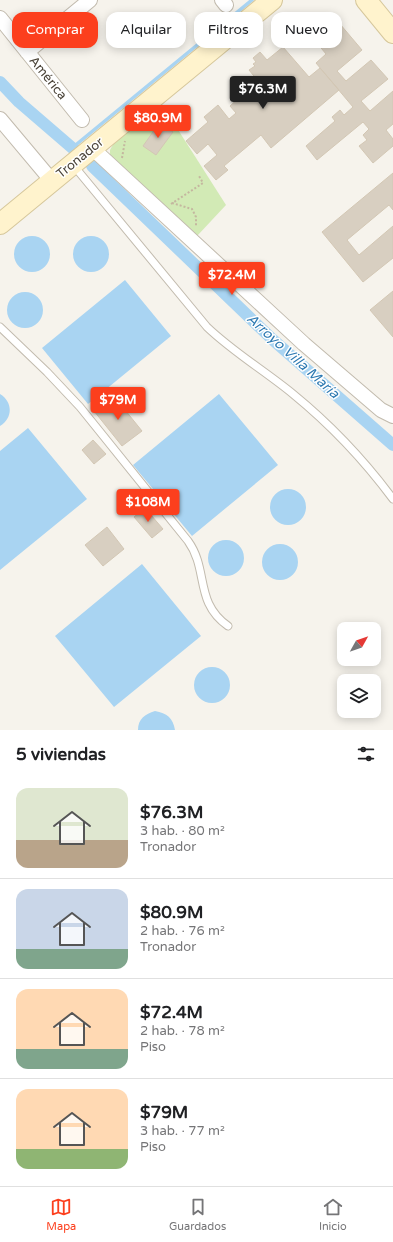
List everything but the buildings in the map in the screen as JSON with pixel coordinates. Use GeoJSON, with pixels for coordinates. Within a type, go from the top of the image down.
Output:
{"type":"FeatureCollection","features":[{"type":"Feature","properties":{"kind":"main road","name":"Tronador"},"geometry":{"type":"LineString","coordinates":[[0,224],[272,0]]}},
{"type":"Feature","properties":{"kind":"main road"},"geometry":{"type":"LineString","coordinates":[[366,0],[393,33]]}},
{"type":"Feature","properties":{"kind":"street"},"geometry":{"type":"LineString","coordinates":[[27,52],[90,0]]}},
{"type":"Feature","properties":{"kind":"street","name":"América"},"geometry":{"type":"LineString","coordinates":[[0,18],[82,120]]}},
{"type":"Feature","properties":{"kind":"street"},"geometry":{"type":"LineString","coordinates":[[0,119],[52,181]]}},
{"type":"Feature","properties":{"kind":"street"},"geometry":{"type":"LineString","coordinates":[[92,148],[304,344],[381,410],[393,416]]}},
{"type":"Feature","properties":{"kind":"lane"},"geometry":{"type":"LineString","coordinates":[[73,164],[206,327],[232,350],[294,394],[336,432],[361,458],[393,499]]}},
{"type":"Feature","properties":{"kind":"lane"},"geometry":{"type":"LineString","coordinates":[[0,327],[47,372],[80,407],[188,541],[195,551],[209,608],[218,620],[228,626]]}},
{"type":"Feature","properties":{"kind":"path"},"geometry":{"type":"LineString","coordinates":[[121,163],[126,135]]}},
{"type":"Feature","properties":{"kind":"path"},"geometry":{"type":"LineString","coordinates":[[168,206],[203,183],[199,176]]}},
{"type":"Feature","properties":{"kind":"path"},"geometry":{"type":"LineString","coordinates":[[172,203],[187,207],[194,211],[196,217],[196,233],[191,227]]}},
{"type":"Feature","properties":{"kind":"green space"},"geometry":{"type":"Polygon","coordinates":[[[161,103],[226,205],[197,236],[110,155],[110,150],[114,143],[161,103]]]}},
{"type":"Feature","properties":{"kind":"water"},"geometry":{"type":"Polygon","coordinates":[[[36,236],[45,241],[49,247],[49,261],[45,267],[36,272],[28,272],[19,267],[15,261],[14,250],[19,241],[25,237],[36,236]]]}},
{"type":"Feature","properties":{"kind":"water"},"geometry":{"type":"Polygon","coordinates":[[[95,236],[104,241],[108,247],[108,261],[104,267],[95,272],[87,272],[78,267],[74,261],[73,250],[78,241],[84,237],[95,236]]]}},
{"type":"Feature","properties":{"kind":"water"},"geometry":{"type":"Polygon","coordinates":[[[125,280],[171,336],[88,404],[42,348],[125,280]]]}},
{"type":"Feature","properties":{"kind":"water"},"geometry":{"type":"Polygon","coordinates":[[[29,292],[38,297],[42,303],[42,317],[38,323],[29,328],[21,328],[12,323],[8,317],[7,306],[12,297],[18,293],[29,292]]]}},
{"type":"Feature","properties":{"kind":"water"},"geometry":{"type":"Polygon","coordinates":[[[0,394],[7,401],[10,410],[7,419],[0,426],[0,394]]]}},
{"type":"Feature","properties":{"kind":"water"},"geometry":{"type":"Polygon","coordinates":[[[219,394],[278,465],[192,536],[133,465],[219,394]]]}},
{"type":"Feature","properties":{"kind":"water"},"geometry":{"type":"Polygon","coordinates":[[[28,428],[87,499],[0,570],[0,451],[28,428]]]}},
{"type":"Feature","properties":{"kind":"water"},"geometry":{"type":"Polygon","coordinates":[[[292,489],[301,494],[305,500],[305,514],[301,520],[292,525],[284,525],[275,520],[271,514],[270,503],[275,494],[281,490],[292,489]]]}},
{"type":"Feature","properties":{"kind":"water"},"geometry":{"type":"Polygon","coordinates":[[[230,540],[239,545],[243,551],[243,565],[239,571],[230,576],[222,576],[213,571],[209,565],[208,554],[213,545],[219,541],[230,540]]]}},
{"type":"Feature","properties":{"kind":"water"},"geometry":{"type":"Polygon","coordinates":[[[284,544],[293,549],[297,555],[297,569],[293,575],[284,580],[276,580],[267,575],[263,569],[262,558],[267,549],[273,545],[284,544]]]}},
{"type":"Feature","properties":{"kind":"water"},"geometry":{"type":"Polygon","coordinates":[[[142,564],[201,636],[114,707],[55,636],[142,564]]]}},
{"type":"Feature","properties":{"kind":"water"},"geometry":{"type":"Polygon","coordinates":[[[216,667],[225,672],[229,678],[229,692],[225,698],[216,703],[208,703],[199,698],[195,692],[194,681],[199,672],[205,668],[216,667]]]}},
{"type":"Feature","properties":{"kind":"water"},"geometry":{"type":"Polygon","coordinates":[[[155,711],[163,713],[169,717],[173,722],[175,730],[138,730],[141,720],[148,714],[155,711]]]}},
{"type":"Feature","properties":{"kind":"waterway"},"geometry":{"type":"LineString","coordinates":[[72,148],[252,0]]}},
{"type":"Feature","properties":{"kind":"waterway","name":"Arroyo Villa María"},"geometry":{"type":"LineString","coordinates":[[0,82],[19,102],[77,152]]}},
{"type":"Feature","properties":{"kind":"waterway","name":"Arroyo Villa María"},"geometry":{"type":"LineString","coordinates":[[92,166],[272,339],[393,445]]}}]}
